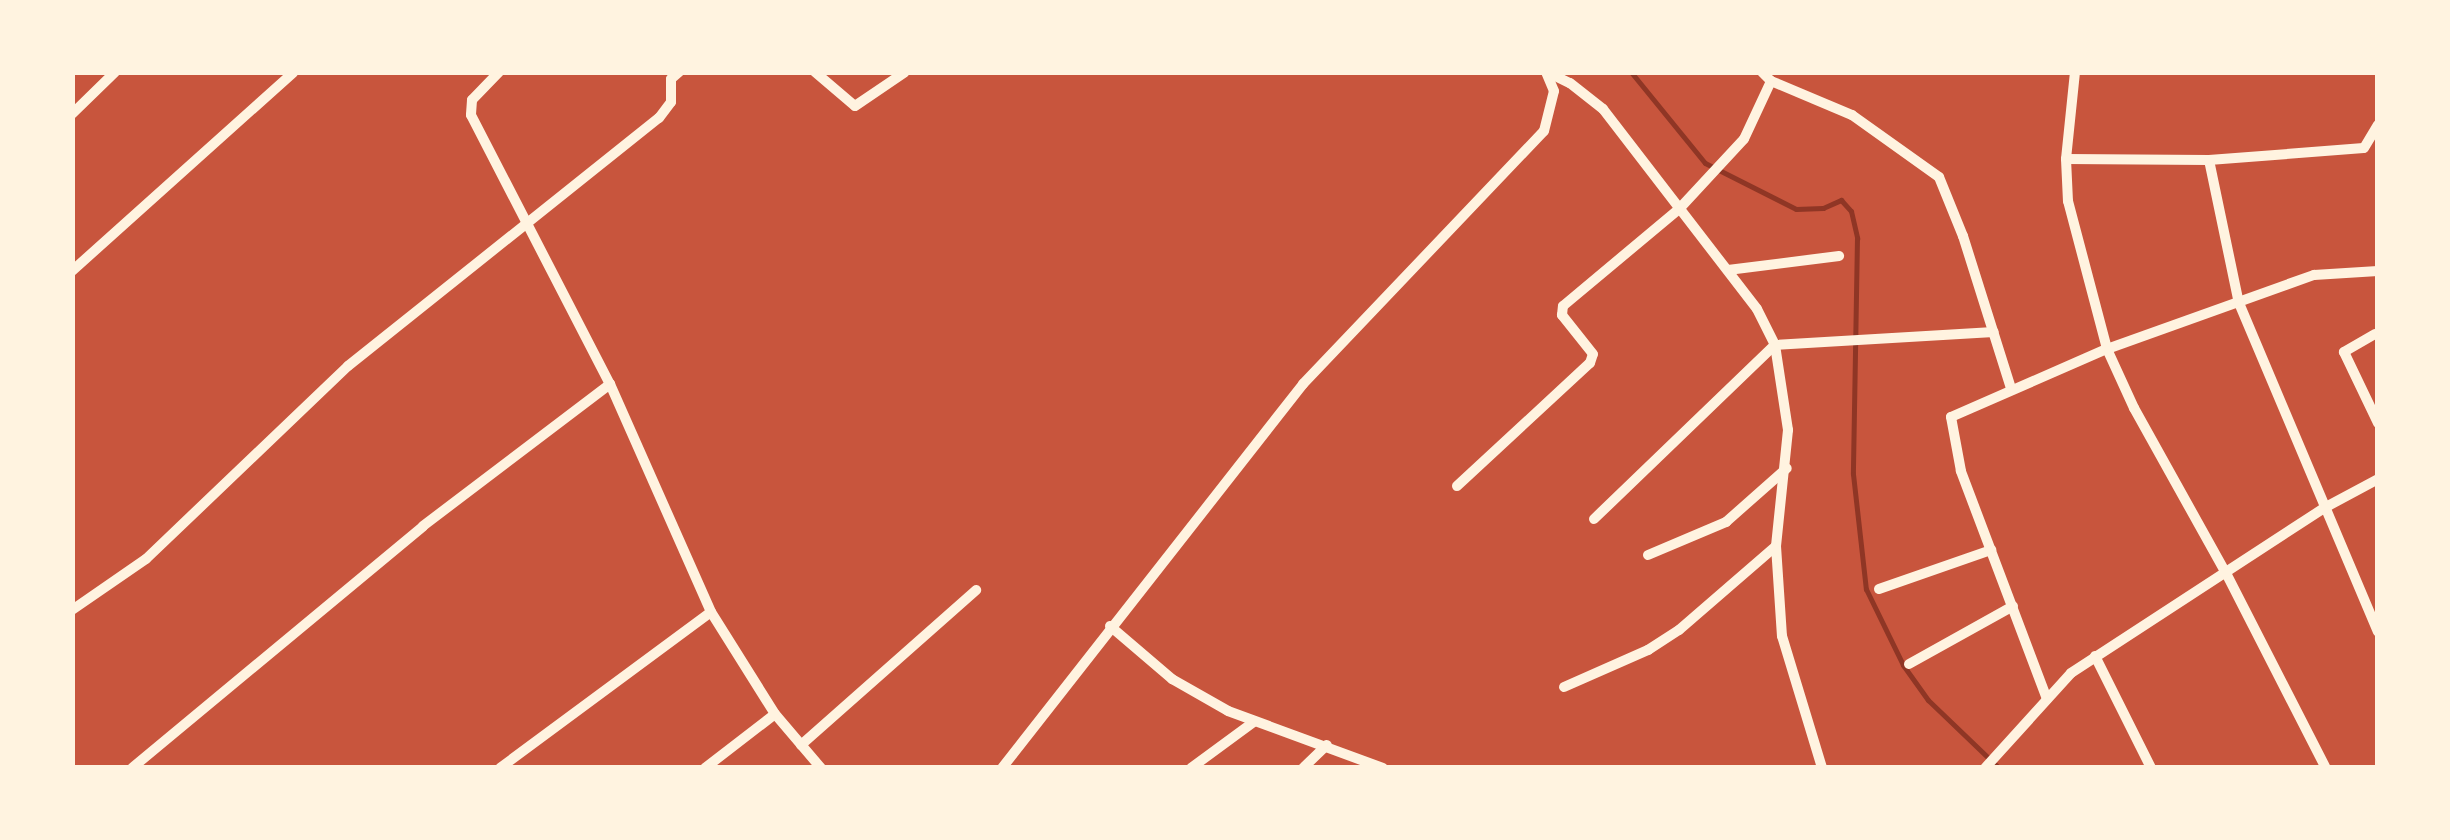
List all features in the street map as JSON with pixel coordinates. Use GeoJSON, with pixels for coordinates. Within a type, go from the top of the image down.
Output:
{"type":"FeatureCollection","features":[{"type":"Feature","properties":{"kind":"street"},"geometry":{"type":"LineString","coordinates":[[72,114],[116,72]]}},
{"type":"Feature","properties":{"kind":"street"},"geometry":{"type":"LineString","coordinates":[[499,72],[472,100],[471,115],[529,220],[610,384],[711,612],[775,714],[821,768]]}},
{"type":"Feature","properties":{"kind":"street"},"geometry":{"type":"LineString","coordinates":[[72,610],[140,565],[348,366],[666,113],[670,82],[679,72]]}},
{"type":"Feature","properties":{"kind":"street"},"geometry":{"type":"LineString","coordinates":[[815,72],[855,106],[906,72]]}},
{"type":"Feature","properties":{"kind":"street"},"geometry":{"type":"LineString","coordinates":[[1547,72],[1570,83],[1603,109],[1757,309],[1775,345],[1787,406],[1787,467],[1776,546],[1782,636],[1822,768]]}},
{"type":"Feature","properties":{"kind":"street"},"geometry":{"type":"LineString","coordinates":[[1002,768],[1303,384],[1544,131],[1554,92],[1547,72]]}},
{"type":"Feature","properties":{"kind":"street"},"geometry":{"type":"LineString","coordinates":[[2075,72],[2066,159],[2068,201],[2107,349],[2162,461],[2226,573],[2326,768]]}},
{"type":"Feature","properties":{"kind":"street"},"geometry":{"type":"LineString","coordinates":[[72,271],[293,74]]}},
{"type":"Feature","properties":{"kind":"street"},"geometry":{"type":"LineString","coordinates":[[1457,486],[1590,363],[1593,354],[1562,315],[1563,306],[1680,208],[1744,139],[1767,77],[1852,115],[1935,172],[1964,236],[2012,388]]}},
{"type":"Feature","properties":{"kind":"street"},"geometry":{"type":"LineString","coordinates":[[2066,159],[2209,160],[2364,148],[2378,126]]}},
{"type":"Feature","properties":{"kind":"street"},"geometry":{"type":"LineString","coordinates":[[2209,160],[2239,302],[2378,632]]}},
{"type":"Feature","properties":{"kind":"street"},"geometry":{"type":"LineString","coordinates":[[1728,270],[1839,256]]}},
{"type":"Feature","properties":{"kind":"street"},"geometry":{"type":"LineString","coordinates":[[2047,698],[1960,471],[1949,424],[1958,412],[2107,349],[2325,273],[2378,271]]}},
{"type":"Feature","properties":{"kind":"street"},"geometry":{"type":"LineString","coordinates":[[1594,519],[1775,345],[1994,332]]}},
{"type":"Feature","properties":{"kind":"street"},"geometry":{"type":"LineString","coordinates":[[2375,334],[2344,352],[2378,423]]}},
{"type":"Feature","properties":{"kind":"street"},"geometry":{"type":"LineString","coordinates":[[132,768],[423,526],[610,384]]}},
{"type":"Feature","properties":{"kind":"street"},"geometry":{"type":"LineString","coordinates":[[1648,555],[1726,522],[1787,467]]}},
{"type":"Feature","properties":{"kind":"street"},"geometry":{"type":"LineString","coordinates":[[1989,762],[2071,672],[2326,506],[2378,478]]}},
{"type":"Feature","properties":{"kind":"street"},"geometry":{"type":"LineString","coordinates":[[1564,687],[1679,630],[1776,546]]}},
{"type":"Feature","properties":{"kind":"street"},"geometry":{"type":"LineString","coordinates":[[1879,589],[1991,550]]}},
{"type":"Feature","properties":{"kind":"street"},"geometry":{"type":"LineString","coordinates":[[801,745],[976,590]]}},
{"type":"Feature","properties":{"kind":"street"},"geometry":{"type":"LineString","coordinates":[[1910,664],[2012,606]]}},
{"type":"Feature","properties":{"kind":"street"},"geometry":{"type":"LineString","coordinates":[[500,768],[711,612]]}},
{"type":"Feature","properties":{"kind":"street"},"geometry":{"type":"LineString","coordinates":[[1110,626],[1189,691],[1255,721],[1384,768]]}},
{"type":"Feature","properties":{"kind":"street"},"geometry":{"type":"LineString","coordinates":[[2096,656],[2150,768]]}},
{"type":"Feature","properties":{"kind":"street"},"geometry":{"type":"LineString","coordinates":[[706,768],[775,714]]}},
{"type":"Feature","properties":{"kind":"street"},"geometry":{"type":"LineString","coordinates":[[1191,768],[1255,721]]}},
{"type":"Feature","properties":{"kind":"street"},"geometry":{"type":"LineString","coordinates":[[1303,768],[1327,745]]}},
{"type":"Feature","properties":{"kind":"waterway"},"geometry":{"type":"LineString","coordinates":[[1631,72],[1705,163],[1796,209],[1823,208],[1841,200],[1851,211],[1857,238],[1853,474],[1866,589],[1903,665],[1928,700],[1999,768]]}}]}
